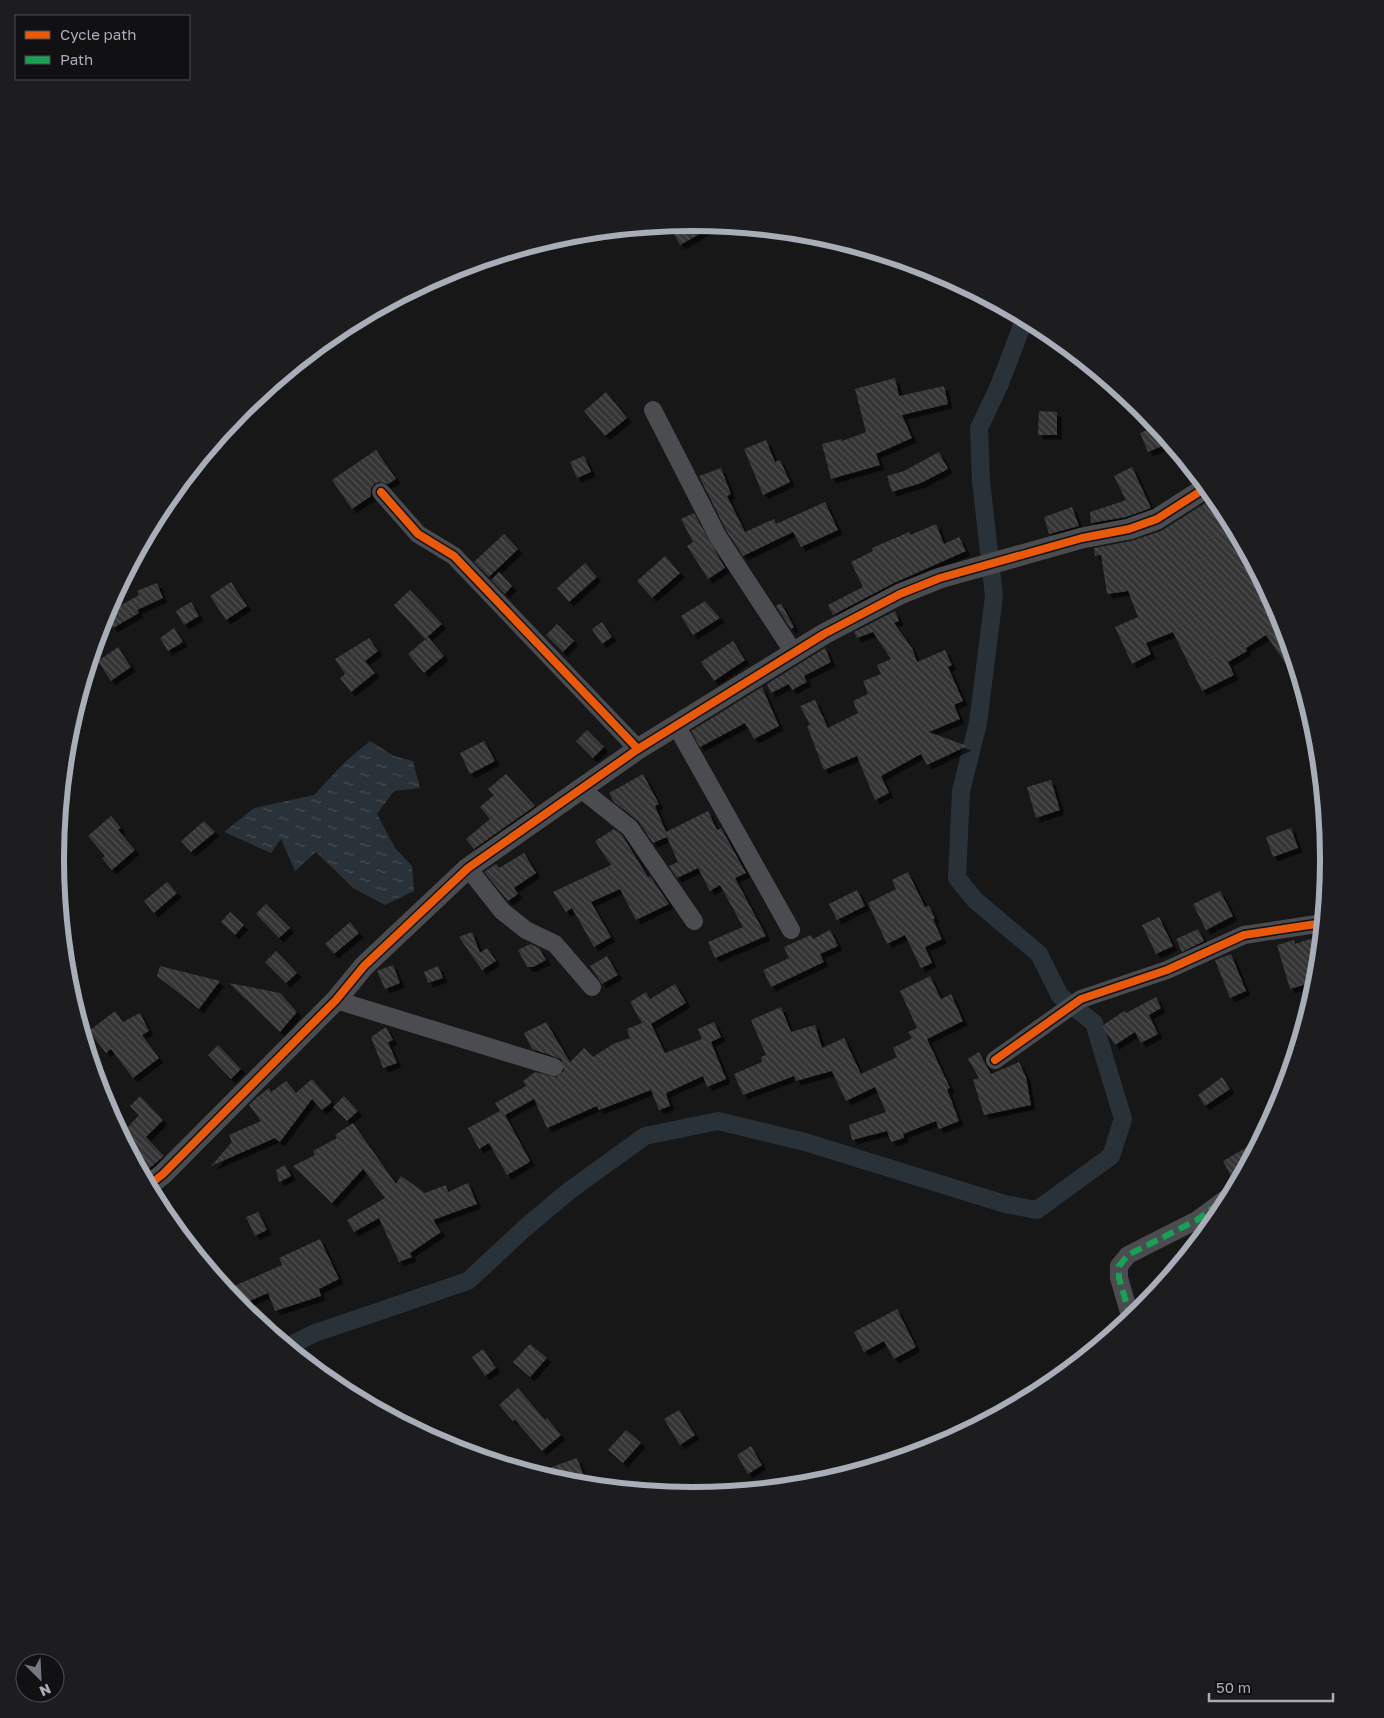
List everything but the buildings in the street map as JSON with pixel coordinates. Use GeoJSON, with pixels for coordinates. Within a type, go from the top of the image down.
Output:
{"type":"FeatureCollection","features":[{"type":"Feature","properties":{"kind":"street"},"geometry":{"type":"LineString","coordinates":[[653,410],[718,537],[794,653]]}},
{"type":"Feature","properties":{"kind":"street"},"geometry":{"type":"LineString","coordinates":[[153,1182],[336,1000],[364,966],[468,868],[638,749],[824,634],[900,594],[940,578],[1157,519],[1200,491]]}},
{"type":"Feature","properties":{"kind":"street"},"geometry":{"type":"LineString","coordinates":[[381,492],[418,534],[454,556],[638,749]]}},
{"type":"Feature","properties":{"kind":"street"},"geometry":{"type":"LineString","coordinates":[[676,725],[791,930]]}},
{"type":"Feature","properties":{"kind":"street"},"geometry":{"type":"LineString","coordinates":[[581,789],[630,828],[694,921]]}},
{"type":"Feature","properties":{"kind":"street"},"geometry":{"type":"LineString","coordinates":[[468,868],[502,911],[526,930],[555,944],[592,987]]}},
{"type":"Feature","properties":{"kind":"street"},"geometry":{"type":"LineString","coordinates":[[995,1060],[1081,999],[1167,970],[1244,934],[1317,924]]}},
{"type":"Feature","properties":{"kind":"street"},"geometry":{"type":"LineString","coordinates":[[336,1000],[554,1067]]}},
{"type":"Feature","properties":{"kind":"street"},"geometry":{"type":"LineString","coordinates":[[1129,1310],[1119,1278],[1119,1266],[1128,1255],[1197,1220],[1215,1207]]}},
{"type":"Feature","properties":{"kind":"water"},"geometry":{"type":"Polygon","coordinates":[[[370,741],[394,756],[413,761],[420,788],[394,791],[377,814],[395,848],[412,866],[414,891],[385,905],[353,888],[316,852],[295,871],[281,839],[271,853],[224,832],[254,808],[314,795],[345,762],[370,741]]]}},
{"type":"Feature","properties":{"kind":"waterway"},"geometry":{"type":"LineString","coordinates":[[294,1344],[315,1333],[468,1281],[526,1227],[569,1191],[645,1136],[718,1121],[805,1142],[1005,1204],[1037,1210],[1111,1156],[1123,1119],[1094,1023],[1060,996],[1039,954],[975,900],[957,878],[961,791],[978,723],[994,596],[981,481],[979,428],[999,386],[1022,325]]}},
{"type":"Feature","properties":{"kind":"marked path"},"geometry":{"type":"LineString","coordinates":[[1128,1310],[1119,1278],[1119,1266],[1128,1255],[1197,1220],[1215,1207]]}},
{"type":"Feature","properties":{"kind":"cycle path"},"geometry":{"type":"LineString","coordinates":[[153,1182],[336,1000],[364,966],[468,868],[638,749],[824,634],[900,594],[940,578],[1082,538],[1129,529],[1157,519],[1200,491]]}},
{"type":"Feature","properties":{"kind":"cycle path"},"geometry":{"type":"LineString","coordinates":[[381,492],[418,534],[454,556],[638,749]]}},
{"type":"Feature","properties":{"kind":"cycle path"},"geometry":{"type":"LineString","coordinates":[[995,1060],[1081,999],[1167,970],[1244,935],[1317,924]]}}]}
